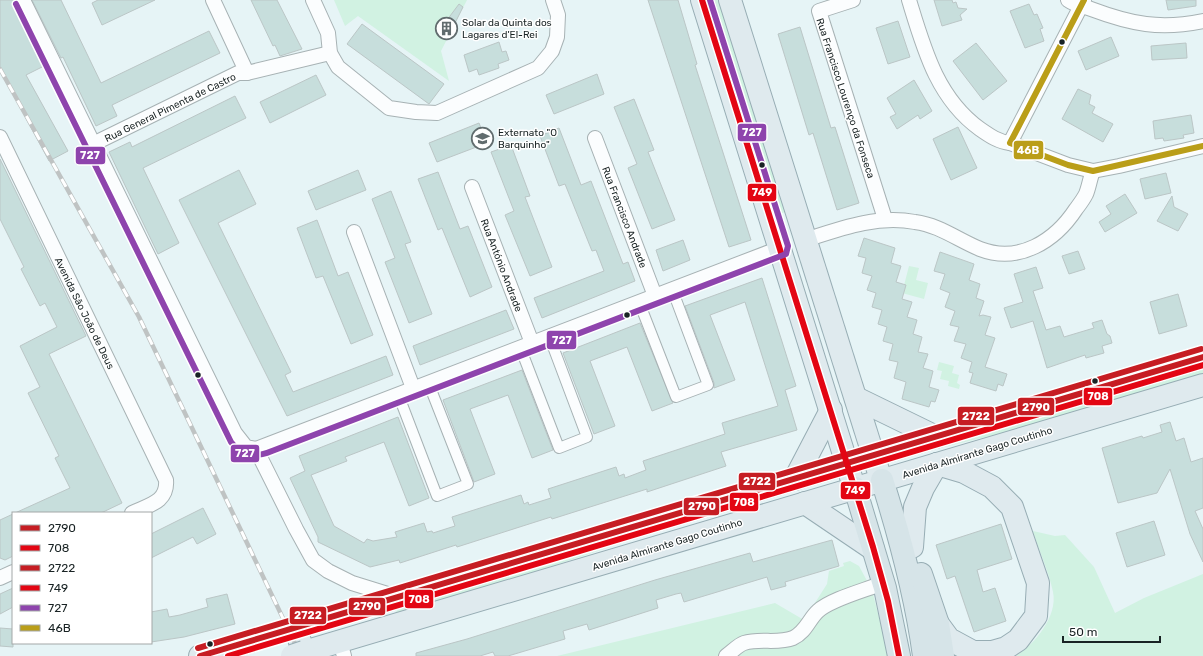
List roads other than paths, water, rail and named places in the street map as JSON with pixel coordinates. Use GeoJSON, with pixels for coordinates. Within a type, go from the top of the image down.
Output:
{"type":"FeatureCollection","features":[{"type":"Feature","properties":{"kind":"highway"},"geometry":{"type":"LineString","coordinates":[[882,480],[892,510],[912,591],[924,656]]}},
{"type":"Feature","properties":{"kind":"highway"},"geometry":{"type":"LineString","coordinates":[[855,488],[883,583],[899,656]]}},
{"type":"Feature","properties":{"kind":"highway"},"geometry":{"type":"LineString","coordinates":[[892,510],[901,522],[912,547],[938,624],[943,656]]}},
{"type":"Feature","properties":{"kind":"main road"},"geometry":{"type":"LineString","coordinates":[[702,0],[855,488]]}},
{"type":"Feature","properties":{"kind":"main road"},"geometry":{"type":"LineString","coordinates":[[730,0],[882,480]]}},
{"type":"Feature","properties":{"kind":"main road"},"geometry":{"type":"LineString","coordinates":[[780,248],[805,240]]}},
{"type":"Feature","properties":{"kind":"main road"},"geometry":{"type":"LineString","coordinates":[[200,656],[1203,357]]}},
{"type":"Feature","properties":{"kind":"main road","name":"Avenida Almirante Gago Coutinho"},"geometry":{"type":"LineString","coordinates":[[298,654],[337,648],[805,503],[1203,385]]}},
{"type":"Feature","properties":{"kind":"main road"},"geometry":{"type":"LineString","coordinates":[[856,398],[936,437]]}},
{"type":"Feature","properties":{"kind":"main road"},"geometry":{"type":"LineString","coordinates":[[795,479],[831,410]]}},
{"type":"Feature","properties":{"kind":"main road"},"geometry":{"type":"LineString","coordinates":[[912,547],[915,507],[922,488],[938,464],[964,472],[992,487],[1012,508],[1038,583],[1036,616],[1018,640],[1006,648],[992,652],[972,652],[949,639],[938,624]]}},
{"type":"Feature","properties":{"kind":"main road"},"geometry":{"type":"LineString","coordinates":[[805,503],[873,549]]}},
{"type":"Feature","properties":{"kind":"main road"},"geometry":{"type":"LineString","coordinates":[[337,648],[342,614]]}},
{"type":"Feature","properties":{"kind":"main road"},"geometry":{"type":"LineString","coordinates":[[295,628],[298,654]]}},
{"type":"Feature","properties":{"kind":"street"},"geometry":{"type":"LineString","coordinates":[[23,0],[238,438],[246,448],[256,449],[780,248]]}},
{"type":"Feature","properties":{"kind":"street","name":"Rua General Pimenta de Castro"},"geometry":{"type":"LineString","coordinates":[[213,0],[247,73]]}},
{"type":"Feature","properties":{"kind":"street"},"geometry":{"type":"LineString","coordinates":[[313,0],[328,33],[330,53],[338,67],[389,108],[437,113],[538,68],[552,51],[557,37],[558,15],[553,0]]}},
{"type":"Feature","properties":{"kind":"street","name":"Rua Francisco Lourenço da Fonseca"},"geometry":{"type":"LineString","coordinates":[[853,0],[819,11],[885,220]]}},
{"type":"Feature","properties":{"kind":"street"},"geometry":{"type":"LineString","coordinates":[[909,0],[930,65],[945,92],[964,115],[976,126],[1002,142],[1010,143],[1068,165],[1093,171],[1203,146]]}},
{"type":"Feature","properties":{"kind":"street"},"geometry":{"type":"LineString","coordinates":[[1010,143],[1078,2],[1107,16],[1139,24],[1171,26],[1203,21]]}},
{"type":"Feature","properties":{"kind":"street","name":"Rua General Pimenta de Castro"},"geometry":{"type":"LineString","coordinates":[[93,144],[238,73],[247,73],[330,53]]}},
{"type":"Feature","properties":{"kind":"street","name":"Avenida São João de Deus"},"geometry":{"type":"LineString","coordinates":[[0,137],[108,363],[117,378],[162,471],[167,490],[165,495],[159,500],[134,512]]}},
{"type":"Feature","properties":{"kind":"street","name":"Rua Francisco Andrade"},"geometry":{"type":"LineString","coordinates":[[595,138],[655,296]]}},
{"type":"Feature","properties":{"kind":"street"},"geometry":{"type":"LineString","coordinates":[[805,240],[864,222],[885,220],[916,222],[934,226],[980,249],[1009,252],[1025,250],[1039,246],[1053,236],[1067,222],[1086,195],[1093,171]]}},
{"type":"Feature","properties":{"kind":"street","name":"Rua António Andrade"},"geometry":{"type":"LineString","coordinates":[[472,187],[526,345]]}},
{"type":"Feature","properties":{"kind":"street"},"geometry":{"type":"LineString","coordinates":[[354,232],[413,388]]}},
{"type":"Feature","properties":{"kind":"street"},"geometry":{"type":"LineString","coordinates":[[640,302],[676,397],[682,395],[708,385],[672,290]]}},
{"type":"Feature","properties":{"kind":"street"},"geometry":{"type":"LineString","coordinates":[[526,345],[558,448],[587,437],[549,336]]}},
{"type":"Feature","properties":{"kind":"street"},"geometry":{"type":"LineString","coordinates":[[398,394],[437,496],[468,484],[428,382]]}},
{"type":"Feature","properties":{"kind":"street"},"geometry":{"type":"LineString","coordinates":[[256,449],[296,530],[314,560],[328,571],[352,583],[398,597]]}},
{"type":"Feature","properties":{"kind":"street"},"geometry":{"type":"LineString","coordinates":[[0,578],[12,572]]}},
{"type":"Feature","properties":{"kind":"street"},"geometry":{"type":"LineString","coordinates":[[726,656],[744,643],[793,638],[800,634],[817,612],[822,608],[883,583]]}},
{"type":"Feature","properties":{"kind":"railway"},"geometry":{"type":"LineString","coordinates":[[0,69],[139,317],[301,656]]}},
{"type":"Feature","properties":{"kind":"place","name":"Solar da Quinta dos Lagares d'El-Rei"},"geometry":{"type":"Point","coordinates":[447,28]}},
{"type":"Feature","properties":{"kind":"place","name":"Externato \"O Barquinho\""},"geometry":{"type":"Point","coordinates":[483,138]}}]}
